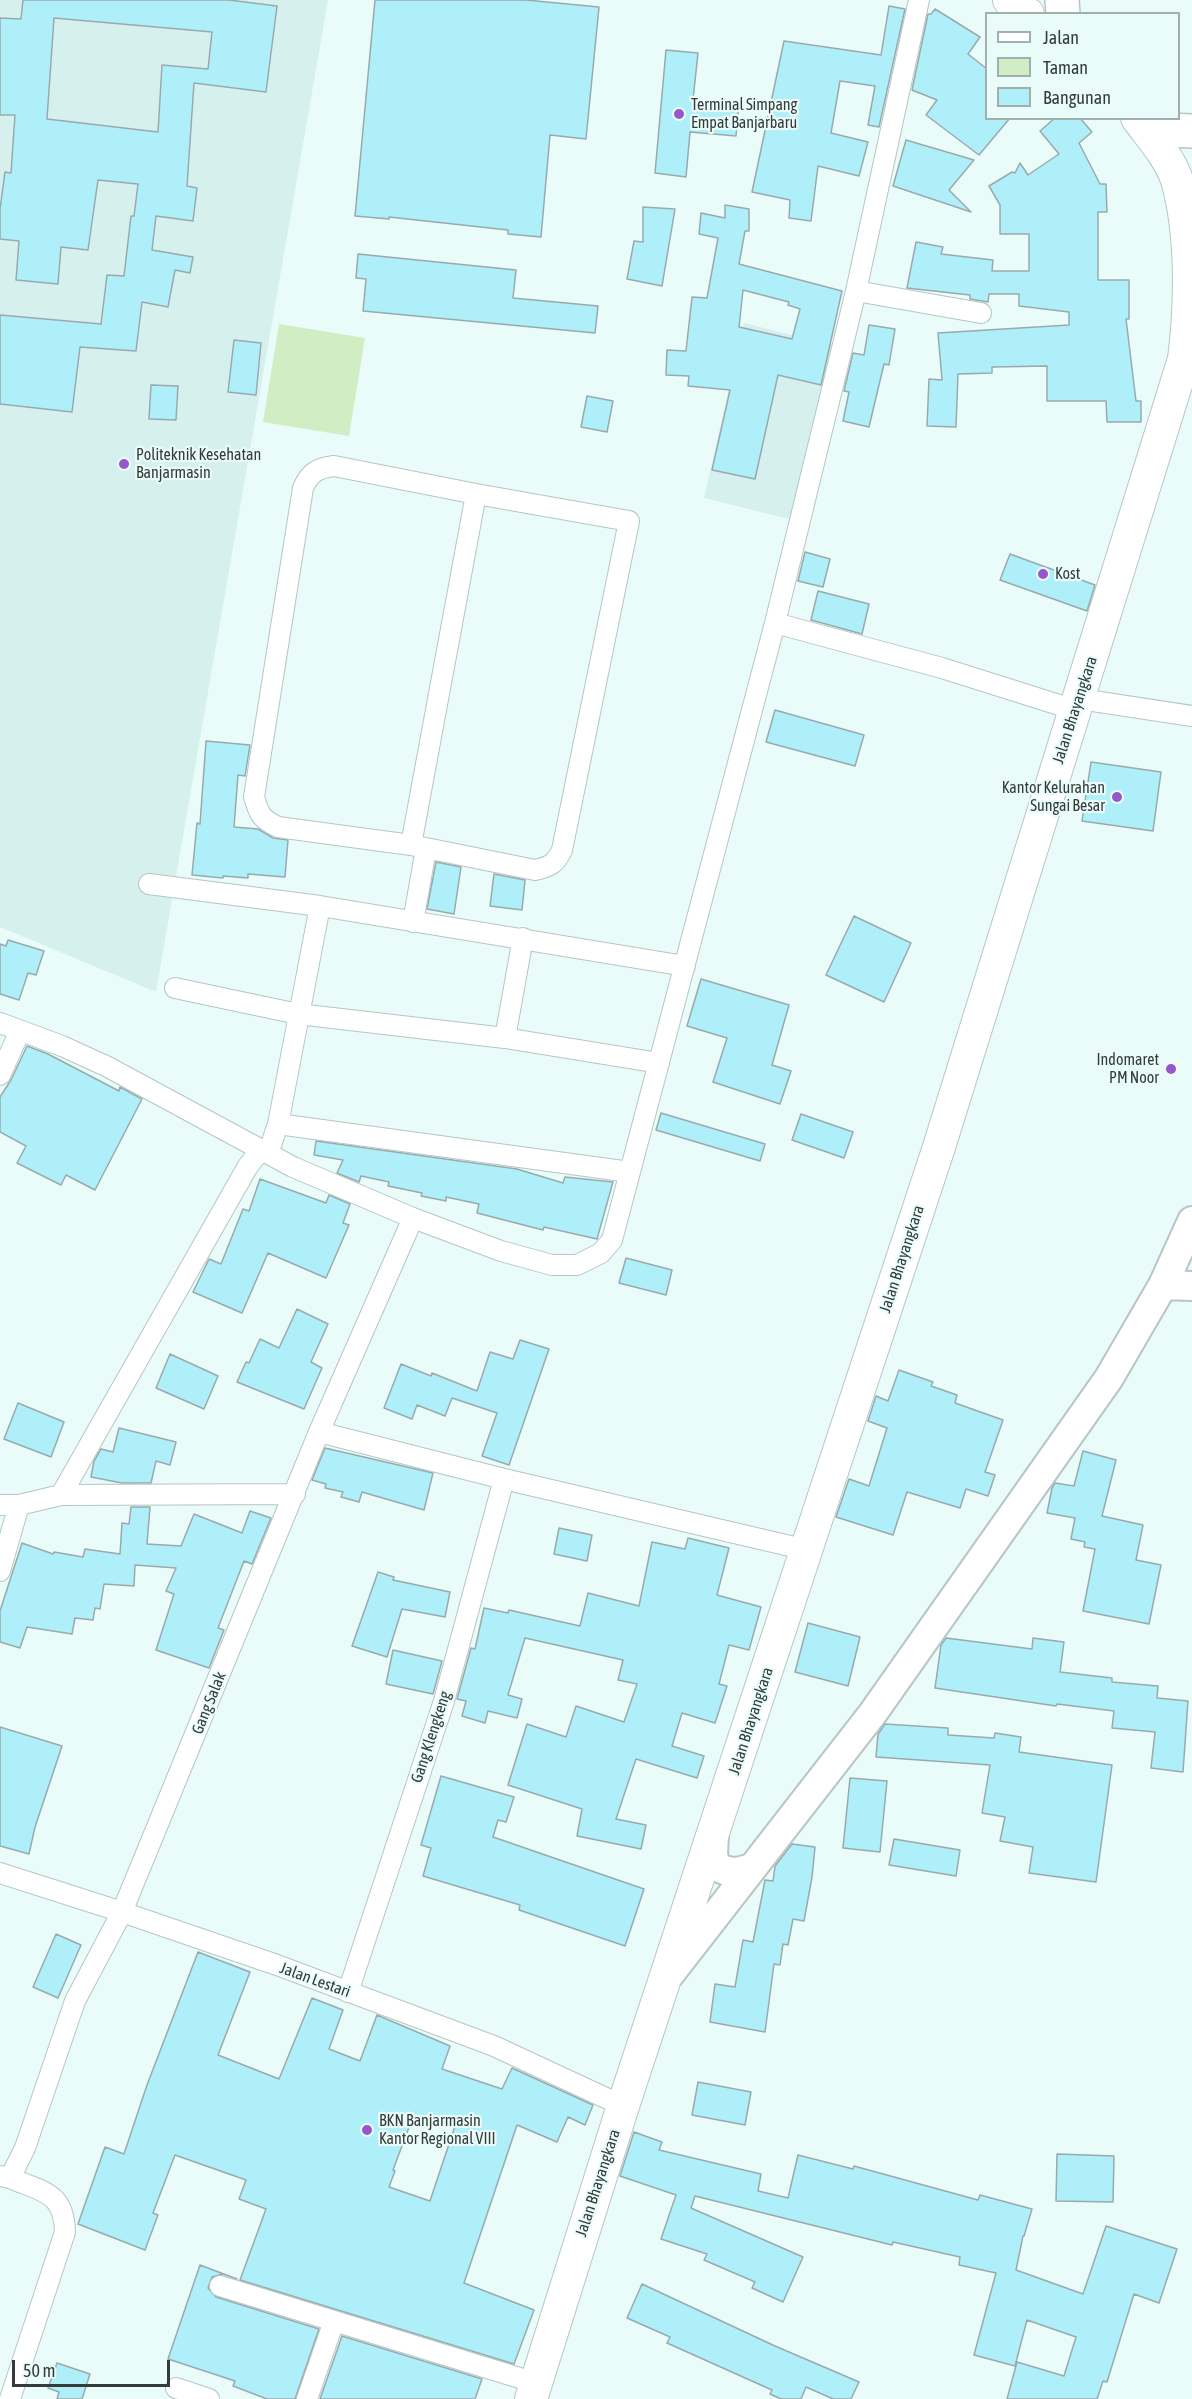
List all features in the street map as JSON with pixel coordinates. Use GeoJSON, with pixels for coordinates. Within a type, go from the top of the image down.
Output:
{"type":"FeatureCollection","features":[{"type":"Feature","properties":{"kind":"highway"},"geometry":{"type":"LineString","coordinates":[[1144,120],[1171,130],[1192,131]]}},
{"type":"Feature","properties":{"kind":"main road"},"geometry":{"type":"LineString","coordinates":[[1009,0],[1025,12]]}},
{"type":"Feature","properties":{"kind":"main road","name":"Jalan Bhayangkara"},"geometry":{"type":"LineString","coordinates":[[534,2391],[623,2106],[939,1147],[1077,705],[1182,398],[1190,311],[1191,271],[1187,225],[1178,180],[1162,150],[1140,120]]}},
{"type":"Feature","properties":{"kind":"street"},"geometry":{"type":"LineString","coordinates":[[0,1023],[106,1066],[292,1167],[413,1218],[501,1251],[552,1266],[583,1264],[601,1253],[612,1240],[775,623],[856,291],[920,0]]}},
{"type":"Feature","properties":{"kind":"street"},"geometry":{"type":"LineString","coordinates":[[856,291],[981,313]]}},
{"type":"Feature","properties":{"kind":"street"},"geometry":{"type":"LineString","coordinates":[[334,466],[629,521],[562,850],[557,861],[548,867],[536,870],[418,847],[278,827],[264,820],[254,796],[303,488],[307,477],[315,471],[334,466]]}},
{"type":"Feature","properties":{"kind":"street"},"geometry":{"type":"LineString","coordinates":[[413,922],[418,847],[476,494]]}},
{"type":"Feature","properties":{"kind":"street"},"geometry":{"type":"LineString","coordinates":[[775,623],[1077,705],[1192,716]]}},
{"type":"Feature","properties":{"kind":"street"},"geometry":{"type":"LineString","coordinates":[[148,884],[320,906],[685,966]]}},
{"type":"Feature","properties":{"kind":"street"},"geometry":{"type":"LineString","coordinates":[[61,1495],[248,1166],[271,1145],[278,1124],[320,906]]}},
{"type":"Feature","properties":{"kind":"street"},"geometry":{"type":"LineString","coordinates":[[505,1038],[523,938]]}},
{"type":"Feature","properties":{"kind":"street"},"geometry":{"type":"LineString","coordinates":[[175,988],[298,1014],[505,1038],[659,1063]]}},
{"type":"Feature","properties":{"kind":"street"},"geometry":{"type":"LineString","coordinates":[[0,1075],[20,1031]]}},
{"type":"Feature","properties":{"kind":"street"},"geometry":{"type":"LineString","coordinates":[[278,1124],[630,1172]]}},
{"type":"Feature","properties":{"kind":"street","name":"Gang Salak"},"geometry":{"type":"LineString","coordinates":[[5,2177],[25,2148],[75,2001],[122,1912],[319,1432],[413,1218]]}},
{"type":"Feature","properties":{"kind":"street"},"geometry":{"type":"LineString","coordinates":[[666,1979],[873,1713],[1109,1378],[1163,1285],[1192,1221]]}},
{"type":"Feature","properties":{"kind":"street"},"geometry":{"type":"LineString","coordinates":[[1163,1285],[1192,1286]]}},
{"type":"Feature","properties":{"kind":"street"},"geometry":{"type":"LineString","coordinates":[[319,1432],[504,1479],[807,1550]]}},
{"type":"Feature","properties":{"kind":"street","name":"Gang Klengkeng"},"geometry":{"type":"LineString","coordinates":[[348,1992],[444,1701],[504,1479]]}},
{"type":"Feature","properties":{"kind":"street"},"geometry":{"type":"LineString","coordinates":[[0,1571],[10,1505],[61,1495],[295,1494]]}},
{"type":"Feature","properties":{"kind":"street"},"geometry":{"type":"LineString","coordinates":[[714,1833],[713,1856],[716,1866],[727,1873],[742,1872],[753,1867]]}},
{"type":"Feature","properties":{"kind":"street","name":"Jalan Lestari"},"geometry":{"type":"LineString","coordinates":[[0,1873],[122,1912],[494,2046],[623,2106]]}},
{"type":"Feature","properties":{"kind":"street"},"geometry":{"type":"LineString","coordinates":[[5,2177],[52,2196],[60,2205],[65,2216],[65,2232],[10,2399]]}},
{"type":"Feature","properties":{"kind":"street"},"geometry":{"type":"LineString","coordinates":[[220,2286],[334,2321],[534,2391]]}},
{"type":"Feature","properties":{"kind":"street"},"geometry":{"type":"LineString","coordinates":[[307,2399],[334,2321]]}},
{"type":"Feature","properties":{"kind":"street"},"geometry":{"type":"LineString","coordinates":[[176,2388],[209,2399]]}},
{"type":"Feature","properties":{"kind":"shaded area","name":"Politeknik Kesehatan Banjarmasin"},"geometry":{"type":"Polygon","coordinates":[[[0,0],[328,0],[156,992],[0,927],[0,0]]]}},
{"type":"Feature","properties":{"kind":"shaded area"},"geometry":{"type":"Polygon","coordinates":[[[744,323],[840,347],[793,520],[704,498],[744,323]]]}},
{"type":"Feature","properties":{"kind":"green space"},"geometry":{"type":"Polygon","coordinates":[[[279,324],[365,338],[349,436],[263,422],[279,324]]]}},
{"type":"Feature","properties":{"kind":"building"},"geometry":{"type":"Polygon","coordinates":[[[23,0],[229,0],[277,6],[266,92],[194,83],[187,186],[197,188],[193,221],[156,216],[152,250],[193,257],[190,273],[175,270],[168,307],[142,302],[136,351],[80,347],[72,412],[0,404],[0,315],[101,324],[107,275],[124,276],[131,216],[134,216],[138,184],[98,180],[88,250],[61,247],[58,284],[16,280],[19,241],[0,239],[0,209],[5,172],[11,173],[15,115],[0,115],[0,18],[21,19],[23,0]],[[54,18],[47,119],[158,132],[162,65],[208,69],[212,32],[54,18]]]}},
{"type":"Feature","properties":{"kind":"building"},"geometry":{"type":"Polygon","coordinates":[[[375,0],[526,0],[599,7],[586,139],[550,135],[541,237],[508,234],[508,230],[389,217],[389,219],[355,216],[375,0]]]}},
{"type":"Feature","properties":{"kind":"building"},"geometry":{"type":"Polygon","coordinates":[[[889,6],[905,9],[879,127],[868,125],[875,86],[840,81],[831,133],[868,142],[859,176],[818,166],[811,221],[789,218],[790,200],[752,192],[784,41],[881,55],[889,6]]]}},
{"type":"Feature","properties":{"kind":"building"},"geometry":{"type":"Polygon","coordinates":[[[935,9],[980,37],[968,54],[985,67],[985,120],[1008,120],[979,155],[926,115],[937,100],[912,90],[928,14],[935,9]]]}},
{"type":"Feature","properties":{"kind":"building"},"geometry":{"type":"Polygon","coordinates":[[[666,50],[698,53],[693,100],[739,104],[736,136],[690,132],[686,177],[655,173],[666,50]]]}},
{"type":"Feature","properties":{"kind":"building"},"geometry":{"type":"Polygon","coordinates":[[[1053,120],[1082,120],[1092,132],[1079,143],[1100,184],[1106,184],[1107,212],[1098,212],[1098,280],[1129,280],[1129,319],[1126,319],[1136,401],[1141,401],[1141,422],[1107,422],[1106,401],[1047,401],[1047,366],[992,367],[992,373],[958,374],[956,427],[927,426],[929,379],[942,380],[938,333],[1069,325],[1069,312],[1019,306],[1019,294],[989,294],[988,302],[970,299],[970,295],[907,288],[916,242],[943,247],[941,254],[993,260],[992,271],[1029,271],[1029,234],[1000,234],[1000,205],[989,186],[1012,172],[1015,173],[1020,163],[1028,175],[1059,154],[1040,131],[1053,120]]]}},
{"type":"Feature","properties":{"kind":"building"},"geometry":{"type":"Polygon","coordinates":[[[906,140],[974,160],[949,190],[971,212],[893,186],[906,140]]]}},
{"type":"Feature","properties":{"kind":"building"},"geometry":{"type":"Polygon","coordinates":[[[725,205],[749,209],[749,231],[745,231],[739,264],[842,291],[821,385],[778,375],[755,479],[712,470],[730,390],[688,386],[689,376],[666,375],[667,350],[686,351],[692,297],[707,298],[718,238],[699,234],[701,213],[725,218],[725,205]],[[743,290],[739,327],[792,339],[800,309],[788,305],[789,302],[743,290]]]}},
{"type":"Feature","properties":{"kind":"building"},"geometry":{"type":"Polygon","coordinates":[[[643,207],[675,209],[662,286],[627,279],[634,241],[643,242],[643,207]]]}},
{"type":"Feature","properties":{"kind":"building"},"geometry":{"type":"Polygon","coordinates":[[[358,254],[516,270],[513,298],[598,306],[595,333],[363,311],[366,279],[356,278],[358,254]]]}},
{"type":"Feature","properties":{"kind":"building"},"geometry":{"type":"Polygon","coordinates":[[[869,325],[895,329],[889,365],[884,364],[869,427],[843,421],[849,392],[844,391],[853,353],[864,355],[869,325]]]}},
{"type":"Feature","properties":{"kind":"building"},"geometry":{"type":"Polygon","coordinates":[[[234,340],[261,343],[256,395],[228,392],[234,340]]]}},
{"type":"Feature","properties":{"kind":"building"},"geometry":{"type":"Polygon","coordinates":[[[151,385],[178,386],[176,420],[149,419],[151,385]]]}},
{"type":"Feature","properties":{"kind":"building"},"geometry":{"type":"Polygon","coordinates":[[[587,396],[613,401],[607,432],[581,427],[587,396]]]}},
{"type":"Feature","properties":{"kind":"building"},"geometry":{"type":"Polygon","coordinates":[[[805,552],[830,559],[823,587],[798,581],[805,552]]]}},
{"type":"Feature","properties":{"kind":"building"},"geometry":{"type":"Polygon","coordinates":[[[1010,554],[1095,585],[1087,611],[1000,580],[1010,554]]]}},
{"type":"Feature","properties":{"kind":"building"},"geometry":{"type":"Polygon","coordinates":[[[818,591],[869,604],[862,634],[811,620],[818,591]]]}},
{"type":"Feature","properties":{"kind":"building"},"geometry":{"type":"Polygon","coordinates":[[[775,710],[864,735],[855,766],[766,742],[775,710]]]}},
{"type":"Feature","properties":{"kind":"building"},"geometry":{"type":"Polygon","coordinates":[[[206,741],[250,745],[245,776],[238,775],[234,827],[258,829],[273,838],[288,840],[285,877],[248,874],[248,878],[223,876],[223,878],[192,875],[197,823],[200,824],[206,741]]]}},
{"type":"Feature","properties":{"kind":"building","name":"Kantor Kelurahan Sungai Besar"},"geometry":{"type":"Polygon","coordinates":[[[1091,762],[1161,772],[1153,831],[1082,821],[1091,762]]]}},
{"type":"Feature","properties":{"kind":"building"},"geometry":{"type":"Polygon","coordinates":[[[436,862],[461,867],[454,914],[427,909],[436,862]]]}},
{"type":"Feature","properties":{"kind":"building"},"geometry":{"type":"Polygon","coordinates":[[[494,874],[525,880],[522,910],[490,906],[494,874]]]}},
{"type":"Feature","properties":{"kind":"building"},"geometry":{"type":"Polygon","coordinates":[[[854,916],[911,943],[884,1002],[826,975],[854,916]]]}},
{"type":"Feature","properties":{"kind":"building"},"geometry":{"type":"Polygon","coordinates":[[[8,940],[44,951],[36,975],[28,973],[19,1000],[0,994],[0,944],[6,946],[8,940]]]}},
{"type":"Feature","properties":{"kind":"building"},"geometry":{"type":"Polygon","coordinates":[[[701,979],[789,1005],[772,1065],[791,1071],[780,1104],[713,1082],[727,1038],[687,1026],[701,979]]]}},
{"type":"Feature","properties":{"kind":"building"},"geometry":{"type":"Polygon","coordinates":[[[27,1046],[48,1054],[119,1091],[120,1087],[142,1099],[95,1190],[66,1175],[61,1185],[17,1163],[26,1146],[0,1132],[0,1097],[27,1046]]]}},
{"type":"Feature","properties":{"kind":"building"},"geometry":{"type":"Polygon","coordinates":[[[661,1113],[765,1144],[760,1161],[656,1130],[661,1113]]]}},
{"type":"Feature","properties":{"kind":"building"},"geometry":{"type":"Polygon","coordinates":[[[801,1114],[853,1132],[844,1158],[792,1140],[801,1114]]]}},
{"type":"Feature","properties":{"kind":"building"},"geometry":{"type":"Polygon","coordinates":[[[316,1141],[517,1169],[563,1183],[565,1177],[613,1182],[597,1239],[544,1227],[543,1230],[477,1213],[479,1204],[446,1197],[446,1201],[421,1196],[422,1193],[388,1186],[389,1182],[361,1176],[359,1182],[337,1173],[343,1160],[314,1155],[316,1141]]]}},
{"type":"Feature","properties":{"kind":"building"},"geometry":{"type":"Polygon","coordinates":[[[260,1179],[326,1203],[329,1195],[350,1204],[343,1223],[349,1225],[326,1278],[268,1253],[242,1313],[193,1292],[209,1259],[221,1264],[243,1209],[249,1211],[260,1179]]]}},
{"type":"Feature","properties":{"kind":"building"},"geometry":{"type":"Polygon","coordinates":[[[626,1258],[672,1270],[666,1295],[619,1283],[626,1258]]]}},
{"type":"Feature","properties":{"kind":"building"},"geometry":{"type":"Polygon","coordinates":[[[297,1309],[328,1324],[311,1362],[322,1368],[304,1409],[237,1382],[260,1339],[279,1348],[297,1309]]]}},
{"type":"Feature","properties":{"kind":"building"},"geometry":{"type":"Polygon","coordinates":[[[520,1340],[549,1349],[509,1465],[482,1456],[497,1413],[452,1398],[445,1416],[417,1405],[412,1419],[384,1408],[401,1364],[431,1376],[432,1373],[477,1391],[490,1352],[513,1359],[520,1340]]]}},
{"type":"Feature","properties":{"kind":"building"},"geometry":{"type":"Polygon","coordinates":[[[170,1354],[218,1376],[204,1409],[156,1388],[170,1354]]]}},
{"type":"Feature","properties":{"kind":"building"},"geometry":{"type":"Polygon","coordinates":[[[899,1370],[933,1382],[931,1386],[957,1395],[955,1403],[1003,1420],[985,1472],[995,1475],[988,1496],[966,1489],[960,1508],[907,1492],[893,1535],[836,1517],[849,1479],[869,1486],[887,1428],[868,1421],[876,1396],[888,1401],[899,1370]]]}},
{"type":"Feature","properties":{"kind":"building"},"geometry":{"type":"Polygon","coordinates":[[[18,1403],[64,1422],[51,1457],[4,1439],[18,1403]]]}},
{"type":"Feature","properties":{"kind":"building"},"geometry":{"type":"Polygon","coordinates":[[[119,1428],[176,1442],[170,1465],[156,1461],[151,1483],[122,1483],[91,1477],[94,1461],[101,1449],[113,1452],[119,1428]]]}},
{"type":"Feature","properties":{"kind":"building"},"geometry":{"type":"Polygon","coordinates":[[[325,1448],[433,1473],[424,1510],[362,1492],[359,1502],[341,1497],[343,1492],[325,1488],[326,1484],[312,1480],[325,1448]]]}},
{"type":"Feature","properties":{"kind":"building"},"geometry":{"type":"Polygon","coordinates":[[[1083,1451],[1116,1460],[1102,1516],[1143,1525],[1136,1560],[1161,1565],[1149,1624],[1083,1611],[1095,1549],[1084,1547],[1085,1542],[1071,1539],[1075,1518],[1047,1513],[1055,1483],[1074,1486],[1083,1451]]]}},
{"type":"Feature","properties":{"kind":"building"},"geometry":{"type":"Polygon","coordinates":[[[131,1507],[150,1507],[147,1544],[181,1546],[194,1514],[242,1533],[250,1511],[271,1518],[252,1564],[244,1561],[218,1628],[224,1630],[209,1668],[156,1650],[174,1594],[166,1591],[176,1568],[135,1565],[134,1586],[104,1584],[100,1609],[95,1608],[93,1620],[75,1618],[72,1634],[27,1627],[20,1648],[0,1642],[0,1611],[22,1543],[53,1554],[54,1552],[83,1557],[85,1549],[120,1554],[122,1523],[129,1524],[131,1507]]]}},
{"type":"Feature","properties":{"kind":"building"},"geometry":{"type":"Polygon","coordinates":[[[559,1528],[592,1535],[587,1561],[554,1554],[559,1528]]]}},
{"type":"Feature","properties":{"kind":"building"},"geometry":{"type":"Polygon","coordinates":[[[688,1538],[729,1548],[717,1595],[761,1607],[749,1650],[729,1645],[719,1684],[727,1686],[715,1723],[682,1713],[672,1746],[704,1756],[697,1778],[636,1759],[616,1819],[646,1825],[641,1849],[577,1836],[582,1809],[508,1785],[527,1724],[566,1737],[576,1706],[624,1722],[637,1684],[618,1680],[623,1660],[525,1638],[508,1695],[522,1699],[517,1718],[488,1711],[485,1723],[462,1716],[466,1701],[457,1699],[471,1648],[475,1649],[484,1608],[508,1613],[509,1610],[580,1626],[588,1593],[639,1606],[652,1542],[685,1549],[688,1538]]]}},
{"type":"Feature","properties":{"kind":"building"},"geometry":{"type":"Polygon","coordinates":[[[378,1572],[394,1577],[393,1580],[450,1592],[445,1617],[402,1609],[387,1657],[352,1646],[378,1572]]]}},
{"type":"Feature","properties":{"kind":"building"},"geometry":{"type":"Polygon","coordinates":[[[808,1623],[860,1637],[848,1686],[795,1672],[808,1623]]]}},
{"type":"Feature","properties":{"kind":"building"},"geometry":{"type":"Polygon","coordinates":[[[946,1638],[1032,1649],[1033,1638],[1064,1642],[1060,1672],[1112,1678],[1112,1682],[1158,1686],[1157,1698],[1188,1701],[1183,1772],[1151,1768],[1155,1732],[1112,1728],[1114,1711],[1057,1704],[1056,1706],[935,1688],[941,1645],[946,1638]]]}},
{"type":"Feature","properties":{"kind":"building"},"geometry":{"type":"Polygon","coordinates":[[[393,1650],[442,1661],[433,1694],[386,1684],[393,1650]]]}},
{"type":"Feature","properties":{"kind":"building"},"geometry":{"type":"Polygon","coordinates":[[[885,1724],[948,1728],[948,1735],[994,1738],[995,1733],[1021,1737],[1019,1752],[1112,1765],[1096,1882],[1029,1873],[1033,1847],[1000,1841],[1005,1817],[982,1813],[990,1765],[876,1757],[878,1734],[885,1724]]]}},
{"type":"Feature","properties":{"kind":"building"},"geometry":{"type":"Polygon","coordinates":[[[0,1727],[62,1746],[35,1827],[29,1854],[0,1846],[0,1727]]]}},
{"type":"Feature","properties":{"kind":"building"},"geometry":{"type":"Polygon","coordinates":[[[441,1776],[514,1797],[506,1822],[498,1820],[493,1837],[644,1889],[625,1946],[519,1910],[520,1905],[423,1876],[431,1848],[421,1845],[441,1776]]]}},
{"type":"Feature","properties":{"kind":"building"},"geometry":{"type":"Polygon","coordinates":[[[850,1778],[887,1781],[880,1852],[843,1848],[850,1778]]]}},
{"type":"Feature","properties":{"kind":"building"},"geometry":{"type":"Polygon","coordinates":[[[894,1839],[960,1850],[956,1876],[889,1865],[894,1839]]]}},
{"type":"Feature","properties":{"kind":"building"},"geometry":{"type":"Polygon","coordinates":[[[792,1844],[815,1847],[812,1877],[804,1921],[793,1919],[788,1945],[783,1944],[780,1965],[774,1964],[765,2032],[710,2022],[715,1984],[735,1987],[743,1940],[753,1942],[765,1880],[773,1881],[775,1866],[792,1844]]]}},
{"type":"Feature","properties":{"kind":"building"},"geometry":{"type":"Polygon","coordinates":[[[56,1934],[81,1945],[58,1998],[33,1987],[56,1934]]]}},
{"type":"Feature","properties":{"kind":"building"},"geometry":{"type":"Polygon","coordinates":[[[198,1952],[250,1972],[218,2055],[279,2079],[312,1998],[343,2010],[329,2049],[360,2061],[377,2015],[450,2046],[442,2069],[502,2089],[512,2068],[593,2105],[585,2125],[568,2117],[557,2142],[517,2125],[464,2283],[534,2310],[514,2364],[240,2280],[266,2209],[239,2199],[246,2180],[175,2155],[153,2213],[158,2215],[145,2250],[78,2224],[105,2147],[124,2154],[147,2085],[198,1952]],[[424,2116],[420,2125],[411,2122],[389,2187],[430,2201],[455,2126],[424,2116]]]}},
{"type":"Feature","properties":{"kind":"building"},"geometry":{"type":"Polygon","coordinates":[[[698,2082],[751,2092],[745,2125],[692,2115],[698,2082]]]}},
{"type":"Feature","properties":{"kind":"building"},"geometry":{"type":"Polygon","coordinates":[[[634,2132],[662,2142],[659,2150],[761,2174],[758,2191],[788,2198],[798,2155],[853,2169],[854,2166],[978,2200],[980,2195],[1032,2209],[1023,2236],[1016,2270],[1083,2294],[1106,2226],[1177,2249],[1159,2303],[1134,2294],[1107,2382],[1103,2381],[1097,2399],[1007,2399],[1017,2362],[1064,2376],[1076,2337],[1027,2320],[1015,2366],[974,2355],[996,2273],[959,2265],[960,2257],[893,2242],[892,2245],[695,2196],[691,2208],[803,2257],[783,2302],[752,2288],[755,2282],[704,2260],[707,2254],[661,2239],[676,2195],[620,2176],[634,2132]]]}},
{"type":"Feature","properties":{"kind":"building"},"geometry":{"type":"Polygon","coordinates":[[[1057,2154],[1114,2156],[1113,2202],[1056,2201],[1057,2154]]]}},
{"type":"Feature","properties":{"kind":"building"},"geometry":{"type":"Polygon","coordinates":[[[200,2265],[237,2279],[223,2274],[212,2277],[208,2288],[216,2297],[319,2329],[295,2399],[267,2399],[233,2386],[235,2381],[168,2359],[200,2265]]]}},
{"type":"Feature","properties":{"kind":"building"},"geometry":{"type":"Polygon","coordinates":[[[642,2284],[859,2382],[851,2399],[833,2399],[806,2387],[801,2399],[781,2399],[770,2394],[772,2390],[667,2343],[670,2337],[627,2318],[642,2284]]]}},
{"type":"Feature","properties":{"kind":"building"},"geometry":{"type":"Polygon","coordinates":[[[342,2336],[482,2379],[475,2399],[320,2399],[342,2336]]]}},
{"type":"Feature","properties":{"kind":"building"},"geometry":{"type":"Polygon","coordinates":[[[57,2363],[90,2374],[82,2399],[57,2399],[59,2392],[48,2388],[57,2363]]]}},
{"type":"Feature","properties":{"kind":"place","name":"Terminal Simpang Empat Banjarbaru"},"geometry":{"type":"Point","coordinates":[679,114]}},
{"type":"Feature","properties":{"kind":"place","name":"Politeknik Kesehatan Banjarmasin"},"geometry":{"type":"Point","coordinates":[124,464]}},
{"type":"Feature","properties":{"kind":"place","name":"Kost"},"geometry":{"type":"Point","coordinates":[1043,574]}},
{"type":"Feature","properties":{"kind":"place","name":"Kantor Kelurahan Sungai Besar"},"geometry":{"type":"Point","coordinates":[1117,797]}},
{"type":"Feature","properties":{"kind":"place","name":"Indomaret PM Noor"},"geometry":{"type":"Point","coordinates":[1171,1069]}},
{"type":"Feature","properties":{"kind":"place","name":"BKN Banjarmasin Kantor Regional VIII"},"geometry":{"type":"Point","coordinates":[367,2130]}}]}
